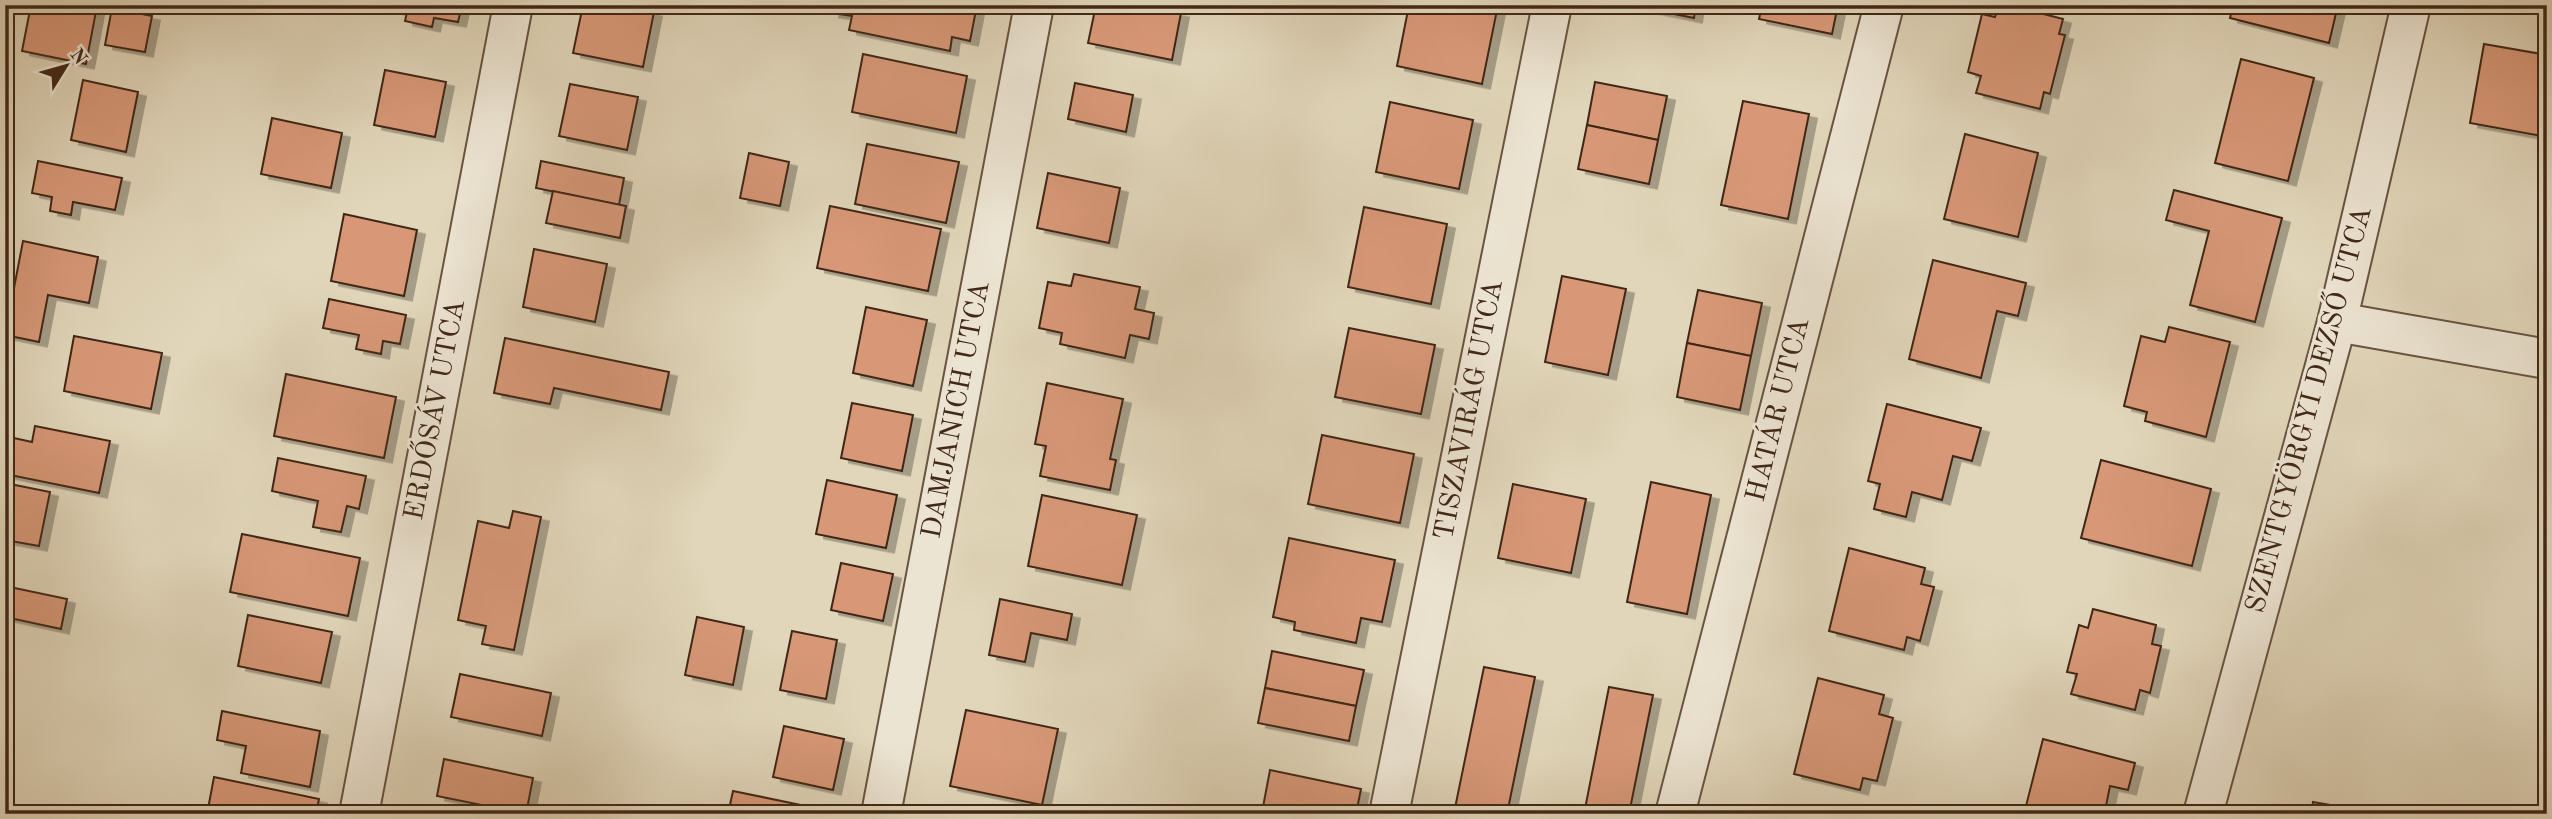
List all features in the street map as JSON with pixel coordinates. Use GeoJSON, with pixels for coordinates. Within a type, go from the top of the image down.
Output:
{"type":"FeatureCollection","features":[{"type":"Feature","properties":{"kind":"street","name":"ERDŐSÁV UTCA"},"geometry":{"type":"LineString","coordinates":[[359,814],[513,5]]}},
{"type":"Feature","properties":{"kind":"street","name":"DAMJANICH UTCA"},"geometry":{"type":"LineString","coordinates":[[881,814],[1034,5]]}},
{"type":"Feature","properties":{"kind":"street","name":"TISZAVIRÁG UTCA"},"geometry":{"type":"LineString","coordinates":[[1389,814],[1552,5]]}},
{"type":"Feature","properties":{"kind":"street","name":"HATÁR UTCA"},"geometry":{"type":"LineString","coordinates":[[1675,814],[1884,5]]}},
{"type":"Feature","properties":{"kind":"street","name":"SZENTGYÖRGYI DEZSŐ UTCA"},"geometry":{"type":"LineString","coordinates":[[2203,814],[2337,322],[2411,5]]}},
{"type":"Feature","properties":{"kind":"street"},"geometry":{"type":"LineString","coordinates":[[2337,322],[2547,359]]}},
{"type":"Feature","properties":{"kind":"building"},"geometry":{"type":"Polygon","coordinates":[[[31,5],[97,6],[86,64],[22,51],[31,5]]]}},
{"type":"Feature","properties":{"kind":"building"},"geometry":{"type":"Polygon","coordinates":[[[374,5],[462,5],[458,22],[434,18],[432,27],[405,21],[407,12],[374,5]]]}},
{"type":"Feature","properties":{"kind":"building"},"geometry":{"type":"Polygon","coordinates":[[[583,5],[624,5],[654,12],[643,67],[573,53],[583,5]]]}},
{"type":"Feature","properties":{"kind":"building"},"geometry":{"type":"Polygon","coordinates":[[[833,5],[977,5],[970,41],[952,37],[950,51],[849,30],[852,16],[831,13],[833,5]]]}},
{"type":"Feature","properties":{"kind":"building"},"geometry":{"type":"Polygon","coordinates":[[[1096,5],[1146,5],[1181,13],[1172,60],[1088,43],[1096,5]]]}},
{"type":"Feature","properties":{"kind":"building"},"geometry":{"type":"Polygon","coordinates":[[[1409,5],[1472,5],[1497,10],[1482,84],[1397,66],[1409,5]]]}},
{"type":"Feature","properties":{"kind":"building"},"geometry":{"type":"Polygon","coordinates":[[[1630,5],[1696,5],[1694,18],[1630,5]]]}},
{"type":"Feature","properties":{"kind":"building"},"geometry":{"type":"Polygon","coordinates":[[[1762,5],[1838,5],[1832,34],[1759,19],[1762,5]]]}},
{"type":"Feature","properties":{"kind":"building"},"geometry":{"type":"Polygon","coordinates":[[[1999,5],[2063,19],[2059,34],[2065,35],[2050,94],[2044,92],[2040,109],[1976,93],[1981,76],[1968,72],[1982,14],[1995,17],[1999,5]]]}},
{"type":"Feature","properties":{"kind":"building"},"geometry":{"type":"Polygon","coordinates":[[[2233,5],[2338,5],[2329,43],[2230,18],[2233,5]]]}},
{"type":"Feature","properties":{"kind":"building"},"geometry":{"type":"Polygon","coordinates":[[[112,8],[152,16],[145,52],[105,45],[112,8]]]}},
{"type":"Feature","properties":{"kind":"building"},"geometry":{"type":"Polygon","coordinates":[[[2484,44],[2547,55],[2547,107],[2542,136],[2470,123],[2484,44]]]}},
{"type":"Feature","properties":{"kind":"building"},"geometry":{"type":"Polygon","coordinates":[[[863,54],[967,76],[956,133],[852,112],[863,54]]]}},
{"type":"Feature","properties":{"kind":"building"},"geometry":{"type":"Polygon","coordinates":[[[2241,59],[2314,78],[2288,181],[2215,163],[2241,59]]]}},
{"type":"Feature","properties":{"kind":"building"},"geometry":{"type":"Polygon","coordinates":[[[385,70],[446,82],[435,137],[374,125],[385,70]]]}},
{"type":"Feature","properties":{"kind":"building"},"geometry":{"type":"Polygon","coordinates":[[[83,80],[138,92],[126,152],[71,140],[83,80]]]}},
{"type":"Feature","properties":{"kind":"building"},"geometry":{"type":"Polygon","coordinates":[[[1595,82],[1667,96],[1658,140],[1587,125],[1595,82]]]}},
{"type":"Feature","properties":{"kind":"building"},"geometry":{"type":"Polygon","coordinates":[[[1075,83],[1133,95],[1126,132],[1068,119],[1075,83]]]}},
{"type":"Feature","properties":{"kind":"building"},"geometry":{"type":"Polygon","coordinates":[[[570,84],[638,97],[627,150],[559,136],[570,84]]]}},
{"type":"Feature","properties":{"kind":"building"},"geometry":{"type":"Polygon","coordinates":[[[1743,101],[1809,114],[1788,219],[1721,205],[1743,101]]]}},
{"type":"Feature","properties":{"kind":"building"},"geometry":{"type":"Polygon","coordinates":[[[1390,102],[1473,120],[1459,189],[1376,172],[1390,102]]]}},
{"type":"Feature","properties":{"kind":"building"},"geometry":{"type":"Polygon","coordinates":[[[272,118],[342,133],[331,188],[261,174],[272,118]]]}},
{"type":"Feature","properties":{"kind":"building"},"geometry":{"type":"Polygon","coordinates":[[[1587,125],[1658,140],[1649,184],[1578,169],[1587,125]]]}},
{"type":"Feature","properties":{"kind":"building"},"geometry":{"type":"Polygon","coordinates":[[[1965,134],[2038,153],[2018,237],[1944,219],[1965,134]]]}},
{"type":"Feature","properties":{"kind":"building"},"geometry":{"type":"Polygon","coordinates":[[[867,144],[959,162],[946,223],[855,204],[867,144]]]}},
{"type":"Feature","properties":{"kind":"building"},"geometry":{"type":"Polygon","coordinates":[[[749,153],[789,162],[780,206],[740,198],[749,153]]]}},
{"type":"Feature","properties":{"kind":"building"},"geometry":{"type":"Polygon","coordinates":[[[38,161],[122,178],[115,210],[73,202],[71,215],[50,211],[52,197],[32,193],[38,161]]]}},
{"type":"Feature","properties":{"kind":"building"},"geometry":{"type":"Polygon","coordinates":[[[541,161],[624,178],[619,205],[536,188],[541,161]]]}},
{"type":"Feature","properties":{"kind":"building"},"geometry":{"type":"Polygon","coordinates":[[[1048,173],[1120,188],[1109,243],[1037,228],[1048,173]]]}},
{"type":"Feature","properties":{"kind":"building"},"geometry":{"type":"Polygon","coordinates":[[[2174,190],[2282,218],[2255,322],[2190,305],[2209,231],[2166,220],[2174,190]]]}},
{"type":"Feature","properties":{"kind":"building"},"geometry":{"type":"Polygon","coordinates":[[[553,191],[626,206],[620,238],[546,223],[553,191]]]}},
{"type":"Feature","properties":{"kind":"building"},"geometry":{"type":"Polygon","coordinates":[[[830,206],[941,229],[928,291],[817,268],[830,206]]]}},
{"type":"Feature","properties":{"kind":"building"},"geometry":{"type":"Polygon","coordinates":[[[1364,207],[1447,224],[1431,304],[1348,287],[1364,207]]]}},
{"type":"Feature","properties":{"kind":"building"},"geometry":{"type":"Polygon","coordinates":[[[344,214],[417,230],[404,296],[331,281],[344,214]]]}},
{"type":"Feature","properties":{"kind":"building"},"geometry":{"type":"Polygon","coordinates":[[[23,241],[98,257],[89,303],[48,295],[39,342],[5,335],[23,241]]]}},
{"type":"Feature","properties":{"kind":"building"},"geometry":{"type":"Polygon","coordinates":[[[534,249],[607,264],[595,322],[523,307],[534,249]]]}},
{"type":"Feature","properties":{"kind":"building"},"geometry":{"type":"Polygon","coordinates":[[[1933,260],[2026,283],[2018,316],[1997,311],[1981,378],[1909,359],[1933,260]]]}},
{"type":"Feature","properties":{"kind":"building"},"geometry":{"type":"Polygon","coordinates":[[[1074,274],[1140,287],[1135,309],[1154,313],[1149,339],[1130,335],[1125,358],[1060,344],[1062,333],[1039,328],[1048,282],[1071,286],[1074,274]]]}},
{"type":"Feature","properties":{"kind":"building"},"geometry":{"type":"Polygon","coordinates":[[[1562,276],[1626,289],[1608,375],[1545,362],[1562,276]]]}},
{"type":"Feature","properties":{"kind":"building"},"geometry":{"type":"Polygon","coordinates":[[[1698,290],[1762,303],[1751,356],[1687,343],[1698,290]]]}},
{"type":"Feature","properties":{"kind":"building"},"geometry":{"type":"Polygon","coordinates":[[[329,299],[406,315],[400,344],[383,341],[381,354],[356,349],[359,335],[323,328],[329,299]]]}},
{"type":"Feature","properties":{"kind":"building"},"geometry":{"type":"Polygon","coordinates":[[[866,307],[927,320],[913,386],[853,373],[866,307]]]}},
{"type":"Feature","properties":{"kind":"building"},"geometry":{"type":"Polygon","coordinates":[[[2169,327],[2230,342],[2206,437],[2145,421],[2147,412],[2124,406],[2141,336],[2165,342],[2169,327]]]}},
{"type":"Feature","properties":{"kind":"building"},"geometry":{"type":"Polygon","coordinates":[[[1349,328],[1435,345],[1421,414],[1335,397],[1349,328]]]}},
{"type":"Feature","properties":{"kind":"building"},"geometry":{"type":"Polygon","coordinates":[[[74,336],[162,353],[151,409],[64,391],[74,336]]]}},
{"type":"Feature","properties":{"kind":"building"},"geometry":{"type":"Polygon","coordinates":[[[505,338],[669,372],[661,410],[554,388],[550,404],[494,393],[505,338]]]}},
{"type":"Feature","properties":{"kind":"building"},"geometry":{"type":"Polygon","coordinates":[[[1687,343],[1751,356],[1740,410],[1677,397],[1687,343]]]}},
{"type":"Feature","properties":{"kind":"building"},"geometry":{"type":"Polygon","coordinates":[[[286,374],[396,397],[384,458],[274,436],[286,374]]]}},
{"type":"Feature","properties":{"kind":"building"},"geometry":{"type":"Polygon","coordinates":[[[1047,383],[1123,399],[1110,459],[1116,460],[1110,490],[1040,476],[1046,446],[1035,444],[1047,383]]]}},
{"type":"Feature","properties":{"kind":"building"},"geometry":{"type":"Polygon","coordinates":[[[852,403],[913,415],[902,471],[841,458],[852,403]]]}},
{"type":"Feature","properties":{"kind":"building"},"geometry":{"type":"Polygon","coordinates":[[[1887,404],[1981,428],[1972,461],[1953,456],[1942,500],[1912,492],[1906,517],[1874,509],[1880,484],[1868,481],[1887,404]]]}},
{"type":"Feature","properties":{"kind":"building"},"geometry":{"type":"Polygon","coordinates":[[[35,426],[110,441],[99,493],[5,474],[5,436],[32,442],[35,426]]]}},
{"type":"Feature","properties":{"kind":"building"},"geometry":{"type":"Polygon","coordinates":[[[1322,435],[1414,454],[1400,523],[1308,504],[1322,435]]]}},
{"type":"Feature","properties":{"kind":"building"},"geometry":{"type":"Polygon","coordinates":[[[278,458],[366,476],[359,509],[347,506],[341,532],[313,527],[318,501],[272,491],[278,458]]]}},
{"type":"Feature","properties":{"kind":"building"},"geometry":{"type":"Polygon","coordinates":[[[2101,460],[2211,489],[2192,566],[2081,538],[2101,460]]]}},
{"type":"Feature","properties":{"kind":"building"},"geometry":{"type":"Polygon","coordinates":[[[827,480],[897,495],[886,548],[816,534],[827,480]]]}},
{"type":"Feature","properties":{"kind":"building"},"geometry":{"type":"Polygon","coordinates":[[[1651,482],[1711,495],[1687,614],[1627,602],[1651,482]]]}},
{"type":"Feature","properties":{"kind":"building"},"geometry":{"type":"Polygon","coordinates":[[[5,483],[50,492],[39,546],[5,540],[5,483]]]}},
{"type":"Feature","properties":{"kind":"building"},"geometry":{"type":"Polygon","coordinates":[[[1513,484],[1586,499],[1571,573],[1498,558],[1513,484]]]}},
{"type":"Feature","properties":{"kind":"building"},"geometry":{"type":"Polygon","coordinates":[[[1042,495],[1137,515],[1122,585],[1028,566],[1042,495]]]}},
{"type":"Feature","properties":{"kind":"building"},"geometry":{"type":"Polygon","coordinates":[[[513,511],[541,517],[514,650],[482,644],[486,626],[458,620],[478,521],[509,528],[513,511]]]}},
{"type":"Feature","properties":{"kind":"building"},"geometry":{"type":"Polygon","coordinates":[[[242,534],[360,558],[348,616],[230,592],[242,534]]]}},
{"type":"Feature","properties":{"kind":"building"},"geometry":{"type":"Polygon","coordinates":[[[1289,538],[1395,560],[1382,622],[1361,618],[1356,643],[1294,630],[1295,622],[1273,617],[1289,538]]]}},
{"type":"Feature","properties":{"kind":"building"},"geometry":{"type":"Polygon","coordinates":[[[1849,548],[1925,568],[1921,584],[1934,587],[1920,641],[1907,637],[1904,650],[1829,631],[1849,548]]]}},
{"type":"Feature","properties":{"kind":"building"},"geometry":{"type":"Polygon","coordinates":[[[841,563],[893,574],[883,621],[831,610],[841,563]]]}},
{"type":"Feature","properties":{"kind":"building"},"geometry":{"type":"Polygon","coordinates":[[[5,586],[67,599],[61,629],[5,617],[5,586]]]}},
{"type":"Feature","properties":{"kind":"building"},"geometry":{"type":"Polygon","coordinates":[[[1000,599],[1072,614],[1067,640],[1031,633],[1025,662],[989,655],[1000,599]]]}},
{"type":"Feature","properties":{"kind":"building"},"geometry":{"type":"Polygon","coordinates":[[[2093,609],[2156,625],[2152,644],[2161,646],[2150,693],[2140,690],[2135,710],[2071,694],[2077,674],[2067,672],[2079,625],[2088,628],[2093,609]]]}},
{"type":"Feature","properties":{"kind":"building"},"geometry":{"type":"Polygon","coordinates":[[[248,615],[332,632],[321,683],[238,666],[248,615]]]}},
{"type":"Feature","properties":{"kind":"building"},"geometry":{"type":"Polygon","coordinates":[[[697,617],[744,627],[733,685],[685,675],[697,617]]]}},
{"type":"Feature","properties":{"kind":"building"},"geometry":{"type":"Polygon","coordinates":[[[792,631],[837,640],[826,699],[780,690],[792,631]]]}},
{"type":"Feature","properties":{"kind":"building"},"geometry":{"type":"Polygon","coordinates":[[[1272,651],[1364,670],[1356,706],[1265,688],[1272,651]]]}},
{"type":"Feature","properties":{"kind":"building"},"geometry":{"type":"Polygon","coordinates":[[[1484,667],[1535,677],[1507,814],[1482,814],[1455,808],[1484,667]]]}},
{"type":"Feature","properties":{"kind":"building"},"geometry":{"type":"Polygon","coordinates":[[[460,674],[551,693],[542,736],[451,717],[460,674]]]}},
{"type":"Feature","properties":{"kind":"building"},"geometry":{"type":"Polygon","coordinates":[[[1818,678],[1884,695],[1879,714],[1893,718],[1877,781],[1863,778],[1860,790],[1794,774],[1818,678]]]}},
{"type":"Feature","properties":{"kind":"building"},"geometry":{"type":"Polygon","coordinates":[[[1609,687],[1653,695],[1629,814],[1584,814],[1609,687]]]}},
{"type":"Feature","properties":{"kind":"building"},"geometry":{"type":"Polygon","coordinates":[[[1265,688],[1356,706],[1349,741],[1258,723],[1265,688]]]}},
{"type":"Feature","properties":{"kind":"building"},"geometry":{"type":"Polygon","coordinates":[[[966,710],[1058,729],[1042,805],[950,786],[966,710]]]}},
{"type":"Feature","properties":{"kind":"building"},"geometry":{"type":"Polygon","coordinates":[[[222,711],[320,731],[310,787],[241,773],[246,746],[217,740],[222,711]]]}},
{"type":"Feature","properties":{"kind":"building"},"geometry":{"type":"Polygon","coordinates":[[[784,726],[844,739],[833,790],[773,777],[784,726]]]}},
{"type":"Feature","properties":{"kind":"building"},"geometry":{"type":"Polygon","coordinates":[[[2043,739],[2135,763],[2128,790],[2110,786],[2106,806],[2124,811],[2123,814],[2040,814],[2025,810],[2043,739]]]}},
{"type":"Feature","properties":{"kind":"building"},"geometry":{"type":"Polygon","coordinates":[[[444,759],[533,778],[526,814],[437,796],[444,759]]]}},
{"type":"Feature","properties":{"kind":"building"},"geometry":{"type":"Polygon","coordinates":[[[1270,770],[1361,789],[1356,814],[1294,814],[1263,807],[1270,770]]]}},
{"type":"Feature","properties":{"kind":"building"},"geometry":{"type":"Polygon","coordinates":[[[214,777],[319,799],[316,814],[207,814],[214,777]]]}},
{"type":"Feature","properties":{"kind":"building"},"geometry":{"type":"Polygon","coordinates":[[[733,791],[830,811],[830,814],[728,814],[733,791]]]}},
{"type":"Feature","properties":{"kind":"building"},"geometry":{"type":"Polygon","coordinates":[[[2313,802],[2371,812],[2311,814],[2313,802]]]}},
{"type":"Feature","properties":{"kind":"building"},"geometry":{"type":"Polygon","coordinates":[[[1263,807],[1294,814],[1261,814],[1263,807]]]}}]}
